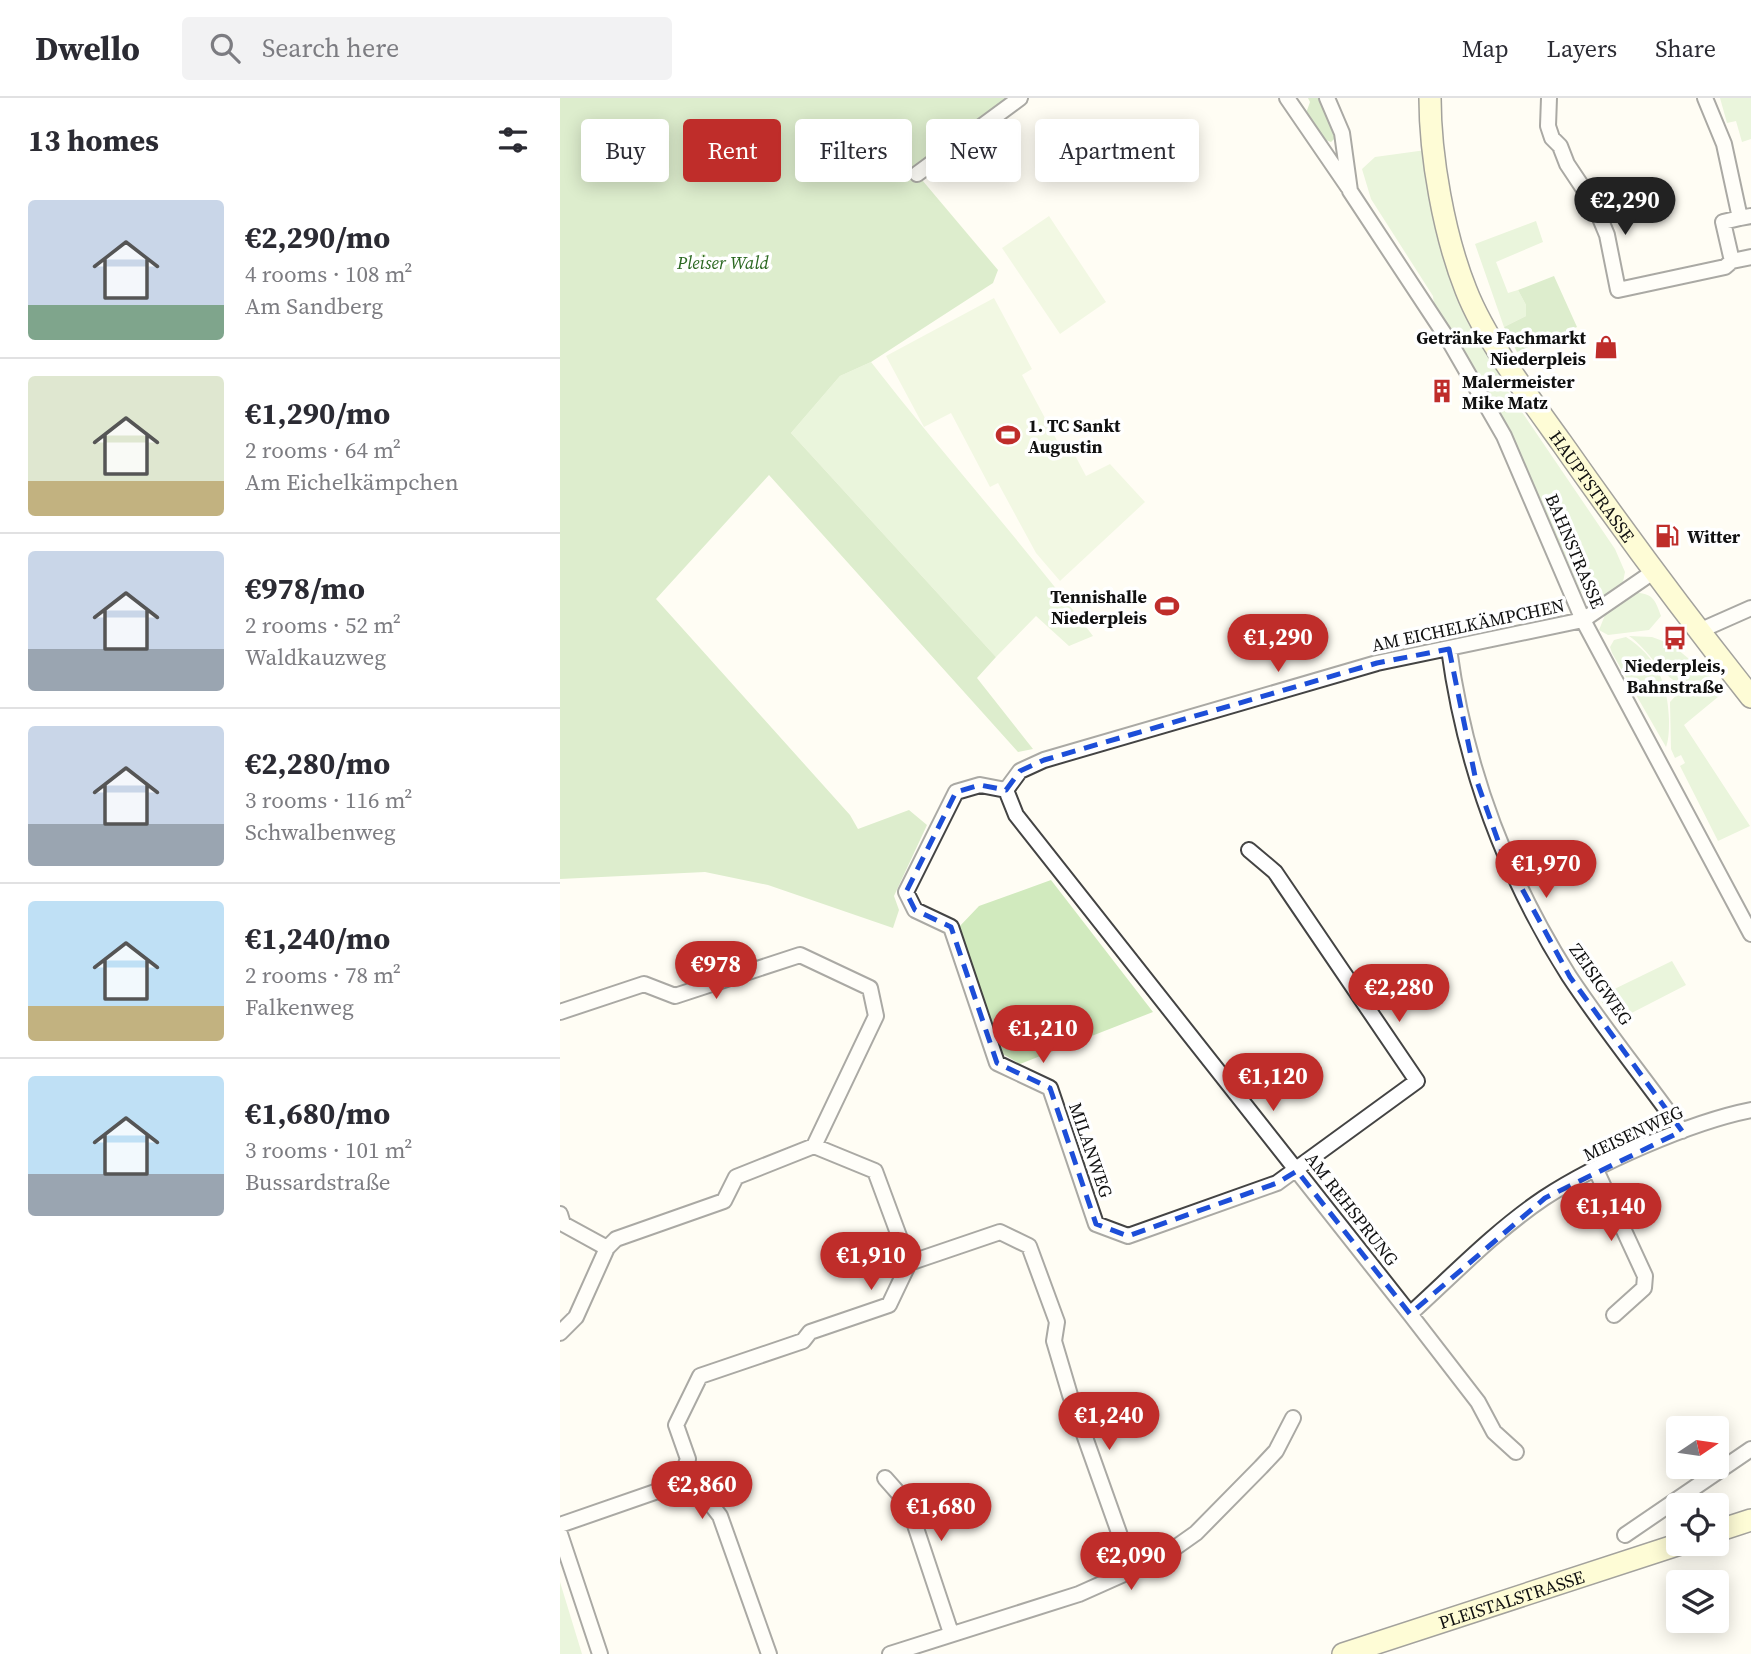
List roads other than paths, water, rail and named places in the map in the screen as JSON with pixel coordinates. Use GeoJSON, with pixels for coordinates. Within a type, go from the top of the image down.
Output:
{"type":"FeatureCollection","features":[{"type":"Feature","properties":{"kind":"main road","name":"HAUPTSTRASSE"},"geometry":{"type":"LineString","coordinates":[[1430,98],[1430,121],[1446,221],[1466,291],[1519,381],[1653,572],[1751,697]]}},
{"type":"Feature","properties":{"kind":"main road"},"geometry":{"type":"LineString","coordinates":[[1729,1527],[1751,1520]]}},
{"type":"Feature","properties":{"kind":"main road","name":"PLEISTALSTRASSE"},"geometry":{"type":"LineString","coordinates":[[1343,1654],[1666,1549]]}},
{"type":"Feature","properties":{"kind":"street"},"geometry":{"type":"LineString","coordinates":[[917,174],[1020,98]]}},
{"type":"Feature","properties":{"kind":"street","name":"BAHNSTRASSE"},"geometry":{"type":"LineString","coordinates":[[1287,98],[1451,344],[1504,436],[1583,620],[1751,934]]}},
{"type":"Feature","properties":{"kind":"street","name":"BAHNSTRASSE"},"geometry":{"type":"LineString","coordinates":[[1327,98],[1342,133],[1350,191]]}},
{"type":"Feature","properties":{"kind":"street"},"geometry":{"type":"LineString","coordinates":[[1549,98],[1548,126],[1552,138],[1560,146],[1567,164],[1595,206],[1606,235],[1618,290],[1726,267],[1732,261],[1751,257]]}},
{"type":"Feature","properties":{"kind":"street"},"geometry":{"type":"LineString","coordinates":[[1705,98],[1724,144],[1745,217],[1723,222],[1732,261]]}},
{"type":"Feature","properties":{"kind":"street","name":"AM EICHELKÄMPCHEN"},"geometry":{"type":"LineString","coordinates":[[1006,790],[1020,771],[1044,760],[1377,663],[1583,620],[1653,572]]}},
{"type":"Feature","properties":{"kind":"street"},"geometry":{"type":"LineString","coordinates":[[1699,631],[1751,608]]}},
{"type":"Feature","properties":{"kind":"street","name":"ZEISIGWEG"},"geometry":{"type":"LineString","coordinates":[[1448,649],[1457,709],[1472,765],[1502,852],[1570,977],[1682,1131]]}},
{"type":"Feature","properties":{"kind":"street","name":"MILANWEG"},"geometry":{"type":"LineString","coordinates":[[1006,790],[980,785],[956,792],[906,892],[915,910],[951,927],[997,1063],[1050,1088],[1096,1224],[1128,1236],[1277,1183],[1297,1171]]}},
{"type":"Feature","properties":{"kind":"street","name":"AM REHSPRUNG"},"geometry":{"type":"LineString","coordinates":[[1006,790],[1016,815],[1410,1314],[1478,1402],[1494,1432],[1516,1452]]}},
{"type":"Feature","properties":{"kind":"street"},"geometry":{"type":"LineString","coordinates":[[1249,850],[1275,872],[1417,1081],[1297,1171]]}},
{"type":"Feature","properties":{"kind":"street"},"geometry":{"type":"LineString","coordinates":[[560,1012],[644,984],[675,996],[800,955],[870,988],[876,1016],[814,1146],[736,1177],[724,1201],[616,1239],[607,1248],[576,1317],[560,1333]]}},
{"type":"Feature","properties":{"kind":"street","name":"MEISENWEG"},"geometry":{"type":"LineString","coordinates":[[1410,1314],[1527,1212],[1596,1170],[1682,1131],[1751,1110]]}},
{"type":"Feature","properties":{"kind":"street"},"geometry":{"type":"LineString","coordinates":[[814,1146],[875,1171],[909,1263]]}},
{"type":"Feature","properties":{"kind":"street"},"geometry":{"type":"LineString","coordinates":[[1596,1170],[1645,1276],[1644,1288],[1614,1315]]}},
{"type":"Feature","properties":{"kind":"street"},"geometry":{"type":"LineString","coordinates":[[560,1214],[563,1223],[607,1248]]}},
{"type":"Feature","properties":{"kind":"street"},"geometry":{"type":"LineString","coordinates":[[678,1484],[688,1459],[676,1425],[700,1376],[803,1340],[810,1332],[889,1305],[909,1263],[1000,1232],[1029,1246],[1057,1322],[1054,1341],[1070,1395],[1133,1572]]}},
{"type":"Feature","properties":{"kind":"street"},"geometry":{"type":"LineString","coordinates":[[890,1654],[1079,1594],[1162,1557],[1196,1532],[1276,1451],[1293,1418]]}},
{"type":"Feature","properties":{"kind":"street"},"geometry":{"type":"LineString","coordinates":[[1625,1535],[1751,1449]]}},
{"type":"Feature","properties":{"kind":"street"},"geometry":{"type":"LineString","coordinates":[[885,1478],[908,1504],[951,1633]]}},
{"type":"Feature","properties":{"kind":"street"},"geometry":{"type":"LineString","coordinates":[[560,1525],[678,1484],[703,1494],[720,1516],[769,1654]]}},
{"type":"Feature","properties":{"kind":"street"},"geometry":{"type":"LineString","coordinates":[[560,1534],[600,1654]]}},
{"type":"Feature","properties":{"kind":"place","name":"Getränke Fachmarkt Niederpleis"},"geometry":{"type":"Point","coordinates":[1606,347]}},
{"type":"Feature","properties":{"kind":"place","name":"Malermeister Mike Matz"},"geometry":{"type":"Point","coordinates":[1442,391]}},
{"type":"Feature","properties":{"kind":"place","name":"1. TC Sankt Augustin"},"geometry":{"type":"Point","coordinates":[1008,435]}},
{"type":"Feature","properties":{"kind":"place","name":"Witter"},"geometry":{"type":"Point","coordinates":[1667,536]}},
{"type":"Feature","properties":{"kind":"place","name":"Tennishalle Niederpleis"},"geometry":{"type":"Point","coordinates":[1167,606]}},
{"type":"Feature","properties":{"kind":"place","name":"Niederpleis, Bahnstraße"},"geometry":{"type":"Point","coordinates":[1675,638]}},
{"type":"Feature","properties":{"kind":"park label","name":"Pleiser Wald"},"geometry":{"type":"Point","coordinates":[723,262]}}]}
